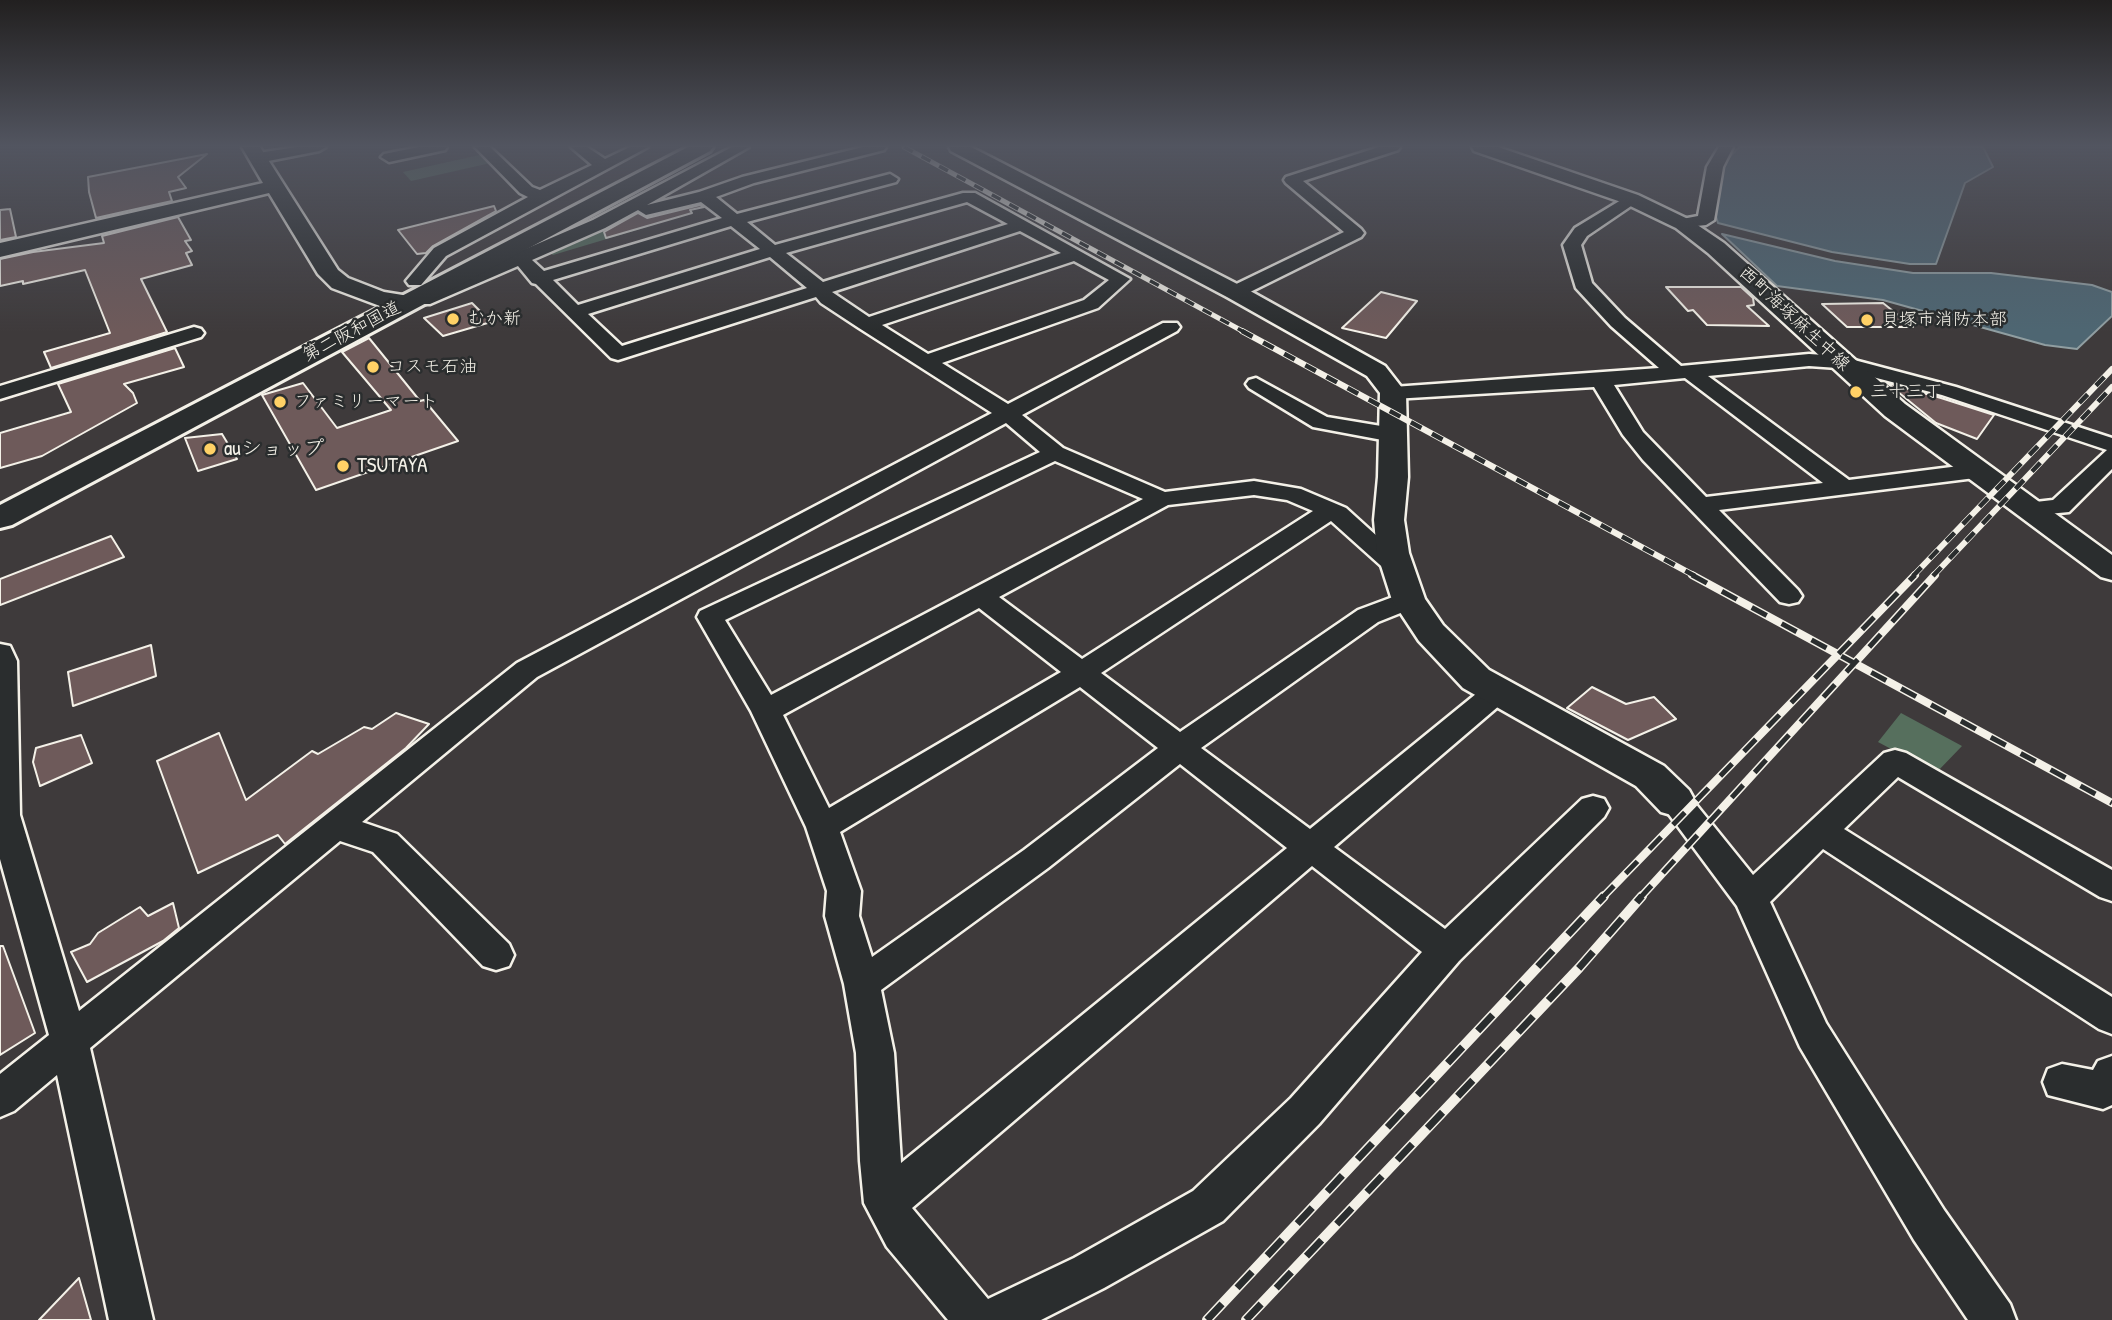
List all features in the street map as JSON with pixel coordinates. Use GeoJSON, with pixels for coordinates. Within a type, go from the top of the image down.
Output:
{"type":"FeatureCollection","features":[{"type":"Feature","properties":{"kind":"highway","name":"第二阪和国道"},"geometry":{"type":"LineString","coordinates":[[0,517],[401,294],[540,209]]}},
{"type":"Feature","properties":{"kind":"highway","name":"第二阪和国道"},"geometry":{"type":"LineString","coordinates":[[0,493],[401,294],[515,254],[585,209]]}},
{"type":"Feature","properties":{"kind":"street"},"geometry":{"type":"LineString","coordinates":[[0,250],[177,209]]}},
{"type":"Feature","properties":{"kind":"street"},"geometry":{"type":"LineString","coordinates":[[288,209],[329,274],[340,283],[401,294]]}},
{"type":"Feature","properties":{"kind":"street"},"geometry":{"type":"LineString","coordinates":[[720,209],[820,289],[828,299],[1007,413],[1055,453],[1162,499]]}},
{"type":"Feature","properties":{"kind":"street"},"geometry":{"type":"LineString","coordinates":[[538,279],[777,209]]}},
{"type":"Feature","properties":{"kind":"street"},"geometry":{"type":"LineString","coordinates":[[574,312],[772,251],[923,209]]}},
{"type":"Feature","properties":{"kind":"street"},"geometry":{"type":"LineString","coordinates":[[925,362],[1091,304],[1121,279],[992,209]]}},
{"type":"Feature","properties":{"kind":"street"},"geometry":{"type":"LineString","coordinates":[[1077,209],[1235,292],[1376,371],[1393,393],[1389,520],[1393,553],[1409,600],[1431,634],[1476,679],[1650,776],[1675,801],[1724,860],[1751,898],[1813,1035],[1929,1225],[1994,1320]]}},
{"type":"Feature","properties":{"kind":"street"},"geometry":{"type":"LineString","coordinates":[[1235,292],[1355,233],[1326,209]]}},
{"type":"Feature","properties":{"kind":"street"},"geometry":{"type":"LineString","coordinates":[[1616,209],[1581,232],[1572,245],[1583,284],[1618,322],[1683,373],[1844,487]]}},
{"type":"Feature","properties":{"kind":"street","name":"西町海塚麻生中線"},"geometry":{"type":"LineString","coordinates":[[1651,209],[1684,224],[1716,248],[1895,410],[2112,570]]}},
{"type":"Feature","properties":{"kind":"street"},"geometry":{"type":"LineString","coordinates":[[1684,224],[1706,220],[1708,209]]}},
{"type":"Feature","properties":{"kind":"street"},"geometry":{"type":"LineString","coordinates":[[515,254],[618,354],[1022,225]]}},
{"type":"Feature","properties":{"kind":"street"},"geometry":{"type":"LineString","coordinates":[[866,324],[1076,254]]}},
{"type":"Feature","properties":{"kind":"street"},"geometry":{"type":"LineString","coordinates":[[0,1098],[527,670],[1170,327]]}},
{"type":"Feature","properties":{"kind":"street"},"geometry":{"type":"LineString","coordinates":[[0,393],[194,333]]}},
{"type":"Feature","properties":{"kind":"street"},"geometry":{"type":"LineString","coordinates":[[1393,393],[1601,380],[1809,360],[1839,362],[1936,387],[2112,445]]}},
{"type":"Feature","properties":{"kind":"street"},"geometry":{"type":"LineString","coordinates":[[1601,380],[1634,435],[1789,596]]}},
{"type":"Feature","properties":{"kind":"street"},"geometry":{"type":"LineString","coordinates":[[1256,384],[1274,402],[1321,422],[1393,435]]}},
{"type":"Feature","properties":{"kind":"street"},"geometry":{"type":"LineString","coordinates":[[977,1320],[902,1232],[885,1203],[880,1161],[875,1053],[862,984],[842,916],[844,891],[822,827],[766,711],[710,617],[1055,453]]}},
{"type":"Feature","properties":{"kind":"street"},"geometry":{"type":"LineString","coordinates":[[2028,509],[2060,506],[2112,456]]}},
{"type":"Feature","properties":{"kind":"street"},"geometry":{"type":"LineString","coordinates":[[1701,505],[1975,471]]}},
{"type":"Feature","properties":{"kind":"street"},"geometry":{"type":"LineString","coordinates":[[766,711],[1162,499],[1266,488],[1293,494],[1331,510],[1398,567]]}},
{"type":"Feature","properties":{"kind":"street"},"geometry":{"type":"LineString","coordinates":[[822,827],[1081,673],[1331,510]]}},
{"type":"Feature","properties":{"kind":"street"},"geometry":{"type":"LineString","coordinates":[[980,596],[1446,950]]}},
{"type":"Feature","properties":{"kind":"street"},"geometry":{"type":"LineString","coordinates":[[862,984],[1036,859],[1179,748],[1368,616],[1409,600]]}},
{"type":"Feature","properties":{"kind":"street"},"geometry":{"type":"LineString","coordinates":[[0,653],[3,661],[4,816],[69,1041],[131,1320]]}},
{"type":"Feature","properties":{"kind":"street"},"geometry":{"type":"LineString","coordinates":[[885,1203],[1497,692]]}},
{"type":"Feature","properties":{"kind":"street"},"geometry":{"type":"LineString","coordinates":[[1751,898],[1895,761],[2112,887]]}},
{"type":"Feature","properties":{"kind":"street"},"geometry":{"type":"LineString","coordinates":[[993,1320],[1089,1273],[1208,1206],[1306,1111],[1446,950],[1593,808]]}},
{"type":"Feature","properties":{"kind":"street"},"geometry":{"type":"LineString","coordinates":[[334,826],[385,843],[496,955]]}},
{"type":"Feature","properties":{"kind":"street"},"geometry":{"type":"LineString","coordinates":[[1822,832],[2112,1017]]}},
{"type":"Feature","properties":{"kind":"street"},"geometry":{"type":"LineString","coordinates":[[2062,1082],[2103,1090],[2112,1074]]}},
{"type":"Feature","properties":{"kind":"green space"},"geometry":{"type":"Polygon","coordinates":[[[629,216],[647,227],[553,255],[546,250],[600,224],[629,216]]]}},
{"type":"Feature","properties":{"kind":"green space"},"geometry":{"type":"Polygon","coordinates":[[[1901,713],[1962,746],[1936,773],[1878,742],[1901,713]]]}},
{"type":"Feature","properties":{"kind":"water"},"geometry":{"type":"Polygon","coordinates":[[[1956,209],[1936,264],[1910,264],[1832,252],[1718,223],[1714,210],[1956,209]]]}},
{"type":"Feature","properties":{"kind":"water"},"geometry":{"type":"Polygon","coordinates":[[[1722,234],[1835,261],[1913,273],[1991,273],[2092,285],[2112,292],[2112,316],[2077,349],[2045,345],[1883,300],[1777,286],[1722,234]]]}},
{"type":"Feature","properties":{"kind":"building"},"geometry":{"type":"Polygon","coordinates":[[[10,209],[16,237],[0,240],[0,210],[10,209]]]}},
{"type":"Feature","properties":{"kind":"building"},"geometry":{"type":"Polygon","coordinates":[[[93,209],[138,209],[96,218],[93,209]]]}},
{"type":"Feature","properties":{"kind":"building"},"geometry":{"type":"Polygon","coordinates":[[[484,209],[495,209],[496,211],[433,246],[426,253],[417,254],[398,230],[484,209]]]}},
{"type":"Feature","properties":{"kind":"building"},"geometry":{"type":"Polygon","coordinates":[[[697,209],[690,210],[692,213],[606,238],[604,232],[638,213],[647,218],[697,209]]]}},
{"type":"Feature","properties":{"kind":"building"},"geometry":{"type":"Polygon","coordinates":[[[178,217],[191,240],[185,241],[192,251],[186,253],[192,265],[141,279],[167,332],[51,368],[44,352],[110,333],[85,270],[23,284],[23,281],[0,286],[0,259],[104,243],[102,236],[178,217]]]}},
{"type":"Feature","properties":{"kind":"building"},"geometry":{"type":"Polygon","coordinates":[[[1666,287],[1741,287],[1753,298],[1754,305],[1747,306],[1769,326],[1707,325],[1693,310],[1688,311],[1666,287]]]}},
{"type":"Feature","properties":{"kind":"building"},"geometry":{"type":"Polygon","coordinates":[[[1381,292],[1417,301],[1386,338],[1342,328],[1381,292]]]}},
{"type":"Feature","properties":{"kind":"building"},"geometry":{"type":"Polygon","coordinates":[[[472,303],[491,322],[443,336],[424,318],[472,303]]]}},
{"type":"Feature","properties":{"kind":"building"},"geometry":{"type":"Polygon","coordinates":[[[1883,303],[1913,327],[1847,327],[1822,304],[1883,303]]]}},
{"type":"Feature","properties":{"kind":"building","name":"TSUTAYA"},"geometry":{"type":"Polygon","coordinates":[[[369,338],[420,401],[424,400],[458,441],[316,490],[262,395],[303,383],[337,428],[391,410],[342,352],[369,338]]]}},
{"type":"Feature","properties":{"kind":"building"},"geometry":{"type":"Polygon","coordinates":[[[175,348],[184,367],[124,384],[133,393],[137,403],[42,456],[0,468],[0,433],[71,412],[58,384],[175,348]]]}},
{"type":"Feature","properties":{"kind":"building"},"geometry":{"type":"Polygon","coordinates":[[[1887,383],[1994,415],[1977,439],[1936,423],[1887,383]]]}},
{"type":"Feature","properties":{"kind":"building","name":"auショップ"},"geometry":{"type":"Polygon","coordinates":[[[222,434],[237,459],[198,471],[185,438],[222,434]]]}},
{"type":"Feature","properties":{"kind":"building"},"geometry":{"type":"Polygon","coordinates":[[[111,536],[124,557],[0,605],[0,579],[111,536]]]}},
{"type":"Feature","properties":{"kind":"building"},"geometry":{"type":"Polygon","coordinates":[[[151,645],[156,676],[73,706],[68,672],[151,645]]]}},
{"type":"Feature","properties":{"kind":"building"},"geometry":{"type":"Polygon","coordinates":[[[1592,687],[1626,704],[1654,697],[1676,719],[1628,740],[1567,708],[1592,687]]]}},
{"type":"Feature","properties":{"kind":"building"},"geometry":{"type":"Polygon","coordinates":[[[396,713],[429,724],[406,748],[285,844],[278,835],[198,873],[157,761],[219,733],[246,800],[312,751],[318,754],[364,727],[372,729],[396,713]]]}},
{"type":"Feature","properties":{"kind":"building"},"geometry":{"type":"Polygon","coordinates":[[[81,735],[92,763],[40,786],[33,762],[36,748],[81,735]]]}},
{"type":"Feature","properties":{"kind":"building"},"geometry":{"type":"Polygon","coordinates":[[[173,903],[179,928],[163,941],[87,982],[71,952],[90,944],[98,933],[140,907],[148,916],[173,903]]]}},
{"type":"Feature","properties":{"kind":"building"},"geometry":{"type":"Polygon","coordinates":[[[0,946],[3,946],[35,1033],[0,1055],[0,946]]]}},
{"type":"Feature","properties":{"kind":"building"},"geometry":{"type":"Polygon","coordinates":[[[79,1278],[91,1320],[39,1320],[79,1278]]]}},
{"type":"Feature","properties":{"kind":"railway"},"geometry":{"type":"LineString","coordinates":[[1017,209],[1246,333]]}},
{"type":"Feature","properties":{"kind":"railway"},"geometry":{"type":"LineString","coordinates":[[1242,331],[1695,576]]}},
{"type":"Feature","properties":{"kind":"railway"},"geometry":{"type":"LineString","coordinates":[[1913,576],[2112,369]]}},
{"type":"Feature","properties":{"kind":"railway"},"geometry":{"type":"LineString","coordinates":[[1933,576],[2112,387]]}},
{"type":"Feature","properties":{"kind":"railway"},"geometry":{"type":"LineString","coordinates":[[1692,575],[1838,654]]}},
{"type":"Feature","properties":{"kind":"railway"},"geometry":{"type":"LineString","coordinates":[[1838,654],[1915,575]]}},
{"type":"Feature","properties":{"kind":"railway"},"geometry":{"type":"LineString","coordinates":[[1854,663],[1935,575]]}},
{"type":"Feature","properties":{"kind":"railway"},"geometry":{"type":"LineString","coordinates":[[1602,898],[1838,654]]}},
{"type":"Feature","properties":{"kind":"railway"},"geometry":{"type":"LineString","coordinates":[[1838,654],[1854,663]]}},
{"type":"Feature","properties":{"kind":"railway"},"geometry":{"type":"LineString","coordinates":[[1640,898],[1854,663]]}},
{"type":"Feature","properties":{"kind":"railway"},"geometry":{"type":"LineString","coordinates":[[1854,663],[2112,803]]}},
{"type":"Feature","properties":{"kind":"railway"},"geometry":{"type":"LineString","coordinates":[[1207,1320],[1604,896]]}},
{"type":"Feature","properties":{"kind":"railway"},"geometry":{"type":"LineString","coordinates":[[1246,1320],[1579,968],[1642,896]]}},
{"type":"Feature","properties":{"kind":"place","name":"むか新"},"geometry":{"type":"Point","coordinates":[453,319]}},
{"type":"Feature","properties":{"kind":"place","name":"貝塚市消防本部"},"geometry":{"type":"Point","coordinates":[1867,320]}},
{"type":"Feature","properties":{"kind":"place","name":"コスモ石油"},"geometry":{"type":"Point","coordinates":[373,367]}},
{"type":"Feature","properties":{"kind":"place","name":"三十三丁"},"geometry":{"type":"Point","coordinates":[1856,392]}},
{"type":"Feature","properties":{"kind":"place","name":"ファミリーマート"},"geometry":{"type":"Point","coordinates":[280,402]}},
{"type":"Feature","properties":{"kind":"place","name":"auショップ"},"geometry":{"type":"Point","coordinates":[210,449]}},
{"type":"Feature","properties":{"kind":"place","name":"TSUTAYA"},"geometry":{"type":"Point","coordinates":[343,466]}}]}
